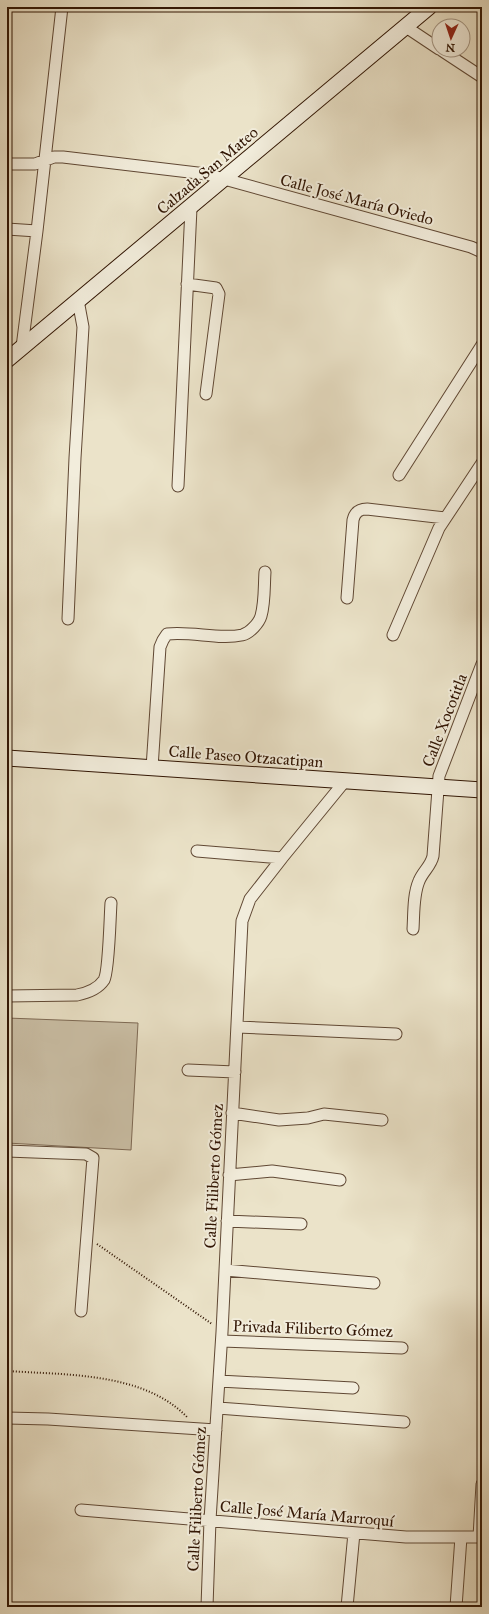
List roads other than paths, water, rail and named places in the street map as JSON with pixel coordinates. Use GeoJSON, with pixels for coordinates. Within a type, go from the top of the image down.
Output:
{"type":"FeatureCollection","features":[{"type":"Feature","properties":{"kind":"main road","name":"Calzada San Mateo"},"geometry":{"type":"LineString","coordinates":[[7,360],[191,208],[222,179],[430,7]]}},
{"type":"Feature","properties":{"kind":"main road","name":"Calle Paseo Otzacatipan"},"geometry":{"type":"LineString","coordinates":[[7,758],[482,790]]}},
{"type":"Feature","properties":{"kind":"street"},"geometry":{"type":"LineString","coordinates":[[22,347],[37,231],[62,7]]}},
{"type":"Feature","properties":{"kind":"street"},"geometry":{"type":"LineString","coordinates":[[406,27],[431,43]]}},
{"type":"Feature","properties":{"kind":"street"},"geometry":{"type":"LineString","coordinates":[[454,58],[482,77]]}},
{"type":"Feature","properties":{"kind":"street","name":"Calle José María Oviedo"},"geometry":{"type":"LineString","coordinates":[[7,164],[35,164],[54,157],[63,157],[190,171],[471,247],[482,252]]}},
{"type":"Feature","properties":{"kind":"street"},"geometry":{"type":"LineString","coordinates":[[178,486],[191,208]]}},
{"type":"Feature","properties":{"kind":"street"},"geometry":{"type":"LineString","coordinates":[[7,229],[37,231]]}},
{"type":"Feature","properties":{"kind":"street"},"geometry":{"type":"LineString","coordinates":[[187,284],[216,288],[219,294],[206,394]]}},
{"type":"Feature","properties":{"kind":"street"},"geometry":{"type":"LineString","coordinates":[[68,619],[75,458],[83,327],[78,300]]}},
{"type":"Feature","properties":{"kind":"street"},"geometry":{"type":"LineString","coordinates":[[399,475],[482,345]]}},
{"type":"Feature","properties":{"kind":"street"},"geometry":{"type":"LineString","coordinates":[[393,635],[433,540],[445,518],[482,463]]}},
{"type":"Feature","properties":{"kind":"street"},"geometry":{"type":"LineString","coordinates":[[347,598],[353,520],[356,512],[360,509],[367,509],[445,518]]}},
{"type":"Feature","properties":{"kind":"street"},"geometry":{"type":"LineString","coordinates":[[152,768],[160,647],[163,640],[167,634],[178,632],[233,636],[243,635],[248,632],[261,617],[265,572]]}},
{"type":"Feature","properties":{"kind":"street","name":"Calle Xocotitla"},"geometry":{"type":"LineString","coordinates":[[413,929],[417,887],[423,873],[431,863],[433,856],[439,776],[482,664]]}},
{"type":"Feature","properties":{"kind":"street","name":"Calle Filiberto Gómez"},"geometry":{"type":"LineString","coordinates":[[207,1607],[210,1520],[222,1336],[242,921],[250,899],[345,781]]}},
{"type":"Feature","properties":{"kind":"street"},"geometry":{"type":"LineString","coordinates":[[197,850],[282,858]]}},
{"type":"Feature","properties":{"kind":"street"},"geometry":{"type":"LineString","coordinates":[[7,996],[77,994],[87,992],[99,984],[104,979],[107,963],[111,903]]}},
{"type":"Feature","properties":{"kind":"street"},"geometry":{"type":"LineString","coordinates":[[237,1027],[396,1034]]}},
{"type":"Feature","properties":{"kind":"street"},"geometry":{"type":"LineString","coordinates":[[188,1070],[235,1072]]}},
{"type":"Feature","properties":{"kind":"street"},"geometry":{"type":"LineString","coordinates":[[232,1113],[279,1120],[294,1120],[324,1114],[382,1120]]}},
{"type":"Feature","properties":{"kind":"street"},"geometry":{"type":"LineString","coordinates":[[7,1151],[86,1154],[91,1156],[93,1160],[81,1311]]}},
{"type":"Feature","properties":{"kind":"street"},"geometry":{"type":"LineString","coordinates":[[229,1175],[272,1172],[340,1180]]}},
{"type":"Feature","properties":{"kind":"street"},"geometry":{"type":"LineString","coordinates":[[227,1221],[301,1224]]}},
{"type":"Feature","properties":{"kind":"street"},"geometry":{"type":"LineString","coordinates":[[225,1270],[374,1283]]}},
{"type":"Feature","properties":{"kind":"street","name":"Privada Filiberto Gómez"},"geometry":{"type":"LineString","coordinates":[[222,1336],[402,1348]]}},
{"type":"Feature","properties":{"kind":"street"},"geometry":{"type":"LineString","coordinates":[[219,1381],[353,1388]]}},
{"type":"Feature","properties":{"kind":"street"},"geometry":{"type":"LineString","coordinates":[[218,1408],[404,1422]]}},
{"type":"Feature","properties":{"kind":"street"},"geometry":{"type":"LineString","coordinates":[[7,1418],[48,1419],[216,1430]]}},
{"type":"Feature","properties":{"kind":"street"},"geometry":{"type":"LineString","coordinates":[[480,1537],[482,1484]]}},
{"type":"Feature","properties":{"kind":"street","name":"Calle José María Marroquí"},"geometry":{"type":"LineString","coordinates":[[81,1510],[406,1538],[480,1537]]}},
{"type":"Feature","properties":{"kind":"street"},"geometry":{"type":"LineString","coordinates":[[347,1607],[354,1533]]}},
{"type":"Feature","properties":{"kind":"street"},"geometry":{"type":"LineString","coordinates":[[456,1607],[460,1538]]}}]}
